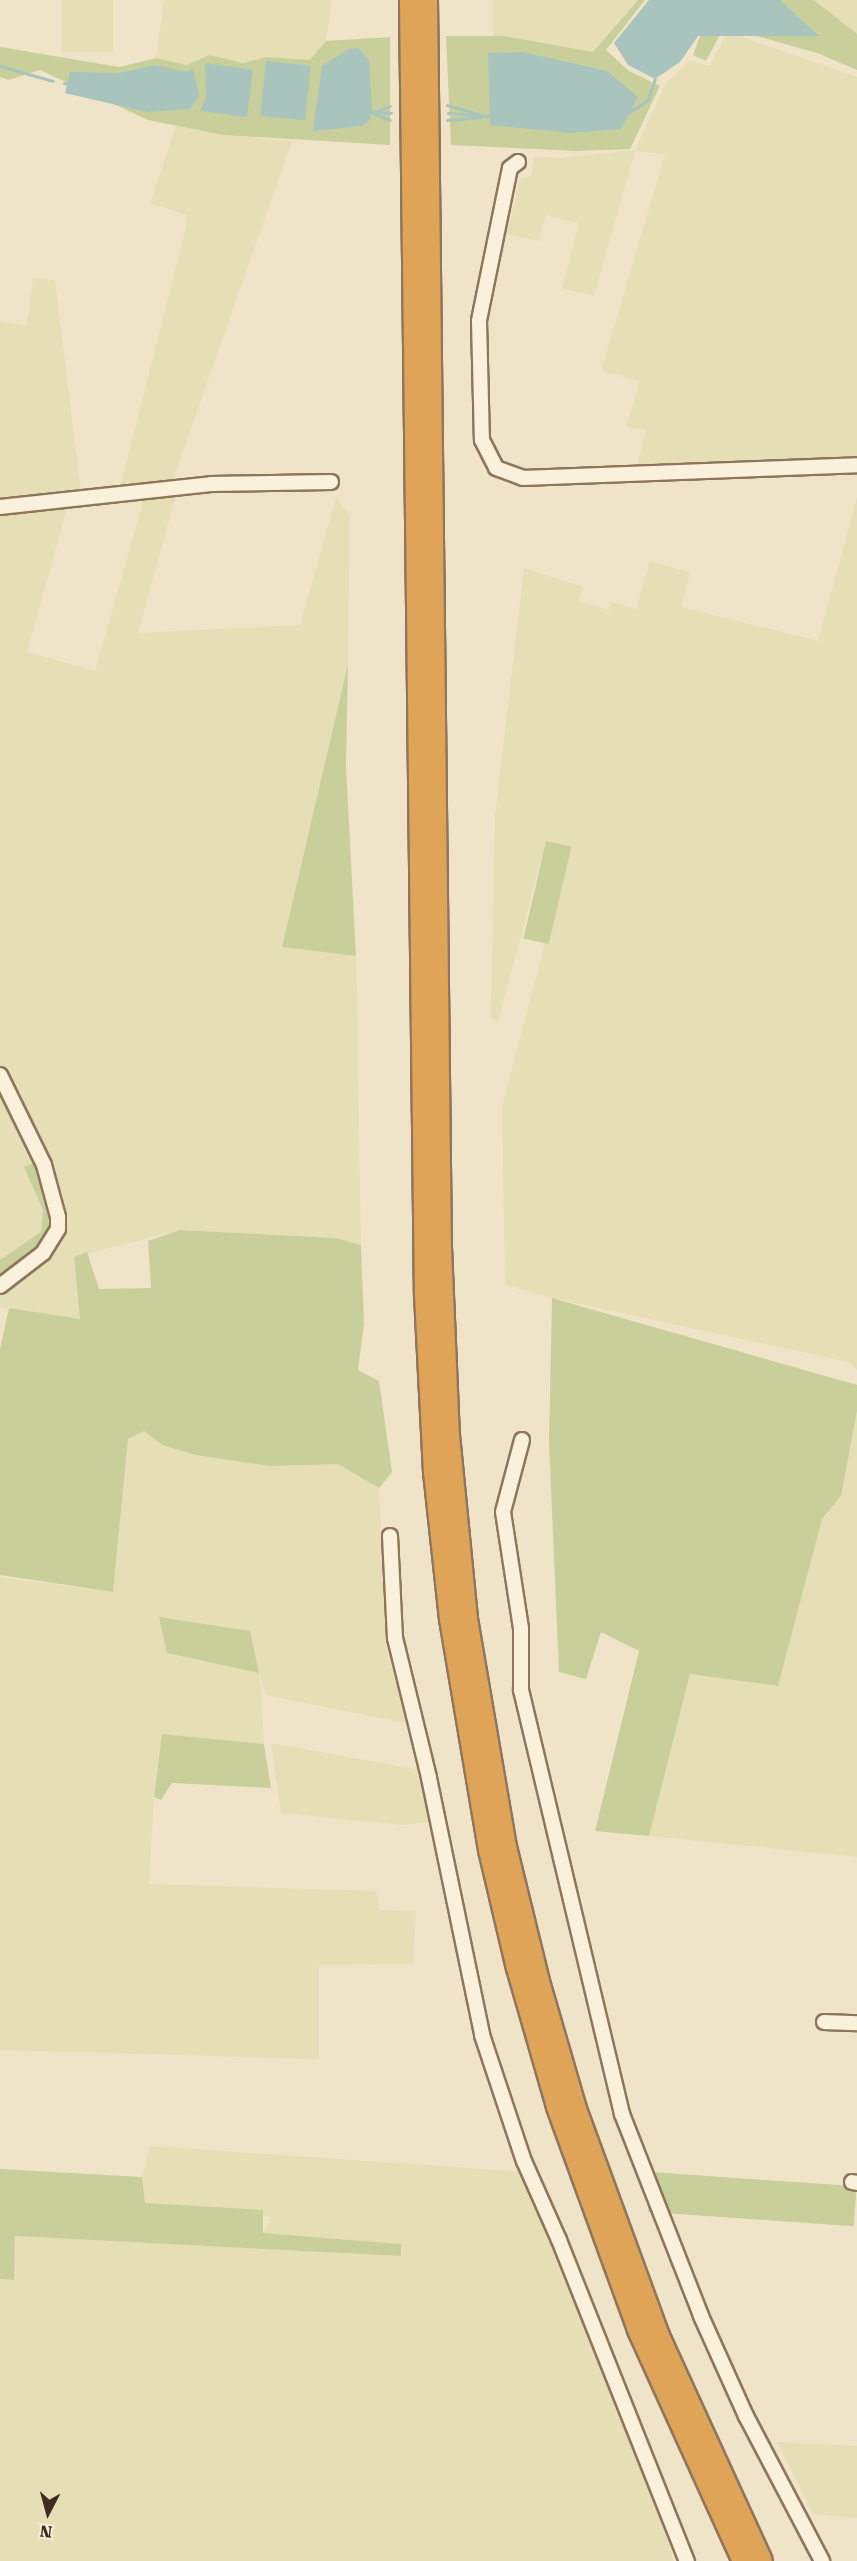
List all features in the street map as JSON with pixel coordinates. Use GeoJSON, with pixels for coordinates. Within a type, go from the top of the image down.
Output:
{"type":"FeatureCollection","features":[{"type":"Feature","properties":{"kind":"highway"},"geometry":{"type":"LineString","coordinates":[[410,0],[424,1271],[431,1436],[450,1619],[492,1861],[557,2107],[638,2330],[743,2561]]}},
{"type":"Feature","properties":{"kind":"highway"},"geometry":{"type":"LineString","coordinates":[[427,0],[441,1247],[451,1471],[467,1619],[506,1847],[571,2093],[644,2301],[705,2442],[762,2561]]}},
{"type":"Feature","properties":{"kind":"street"},"geometry":{"type":"LineString","coordinates":[[518,162],[510,168],[479,321],[482,440],[496,468],[533,478],[857,465]]}},
{"type":"Feature","properties":{"kind":"street"},"geometry":{"type":"LineString","coordinates":[[0,507],[211,484],[331,482]]}},
{"type":"Feature","properties":{"kind":"street"},"geometry":{"type":"LineString","coordinates":[[0,1076],[44,1165],[58,1217],[58,1229],[43,1253],[0,1286]]}},
{"type":"Feature","properties":{"kind":"street"},"geometry":{"type":"LineString","coordinates":[[522,1440],[503,1512],[521,1628],[521,1690],[622,2114],[701,2316],[746,2416],[822,2561]]}},
{"type":"Feature","properties":{"kind":"street"},"geometry":{"type":"LineString","coordinates":[[390,1536],[395,1638],[429,1778],[482,2035],[524,2161],[559,2240],[687,2561]]}},
{"type":"Feature","properties":{"kind":"street"},"geometry":{"type":"LineString","coordinates":[[824,2022],[857,2024]]}},
{"type":"Feature","properties":{"kind":"shaded area"},"geometry":{"type":"Polygon","coordinates":[[[62,0],[113,0],[113,52],[62,52],[62,0]]]}},
{"type":"Feature","properties":{"kind":"shaded area"},"geometry":{"type":"Polygon","coordinates":[[[164,0],[332,0],[326,41],[310,61],[266,57],[243,63],[209,55],[187,65],[156,58],[164,0]]]}},
{"type":"Feature","properties":{"kind":"shaded area"},"geometry":{"type":"Polygon","coordinates":[[[493,0],[638,0],[593,52],[493,36],[493,0]]]}},
{"type":"Feature","properties":{"kind":"shaded area"},"geometry":{"type":"Polygon","coordinates":[[[814,0],[857,0],[857,34],[819,4],[814,0]]]}},
{"type":"Feature","properties":{"kind":"shaded area"},"geometry":{"type":"Polygon","coordinates":[[[728,32],[857,77],[857,460],[637,467],[646,430],[626,427],[640,381],[601,371],[665,154],[635,151],[594,296],[562,288],[579,223],[546,215],[538,241],[507,234],[520,179],[531,176],[534,157],[560,158],[635,150],[666,83],[690,60],[709,66],[728,32]]]}},
{"type":"Feature","properties":{"kind":"shaded area"},"geometry":{"type":"Polygon","coordinates":[[[176,126],[223,135],[292,141],[173,480],[120,487],[185,231],[187,215],[150,203],[176,126]]]}},
{"type":"Feature","properties":{"kind":"shaded area"},"geometry":{"type":"Polygon","coordinates":[[[33,278],[55,280],[81,491],[0,500],[0,322],[27,326],[33,278]]]}},
{"type":"Feature","properties":{"kind":"shaded area"},"geometry":{"type":"Polygon","coordinates":[[[176,495],[138,633],[300,625],[336,498],[349,514],[348,664],[282,947],[356,956],[361,1245],[335,1238],[180,1230],[74,1257],[81,1319],[0,1307],[0,1289],[51,1253],[66,1218],[59,1185],[0,1067],[0,512],[68,505],[27,652],[95,671],[144,499],[176,495]]]}},
{"type":"Feature","properties":{"kind":"shaded area"},"geometry":{"type":"Polygon","coordinates":[[[857,497],[857,1370],[849,1362],[552,1298],[505,1285],[502,1107],[570,847],[546,841],[498,1022],[491,1017],[495,815],[524,568],[583,587],[579,601],[609,610],[610,602],[636,609],[650,561],[690,573],[681,607],[818,641],[857,497]]]}},
{"type":"Feature","properties":{"kind":"shaded area"},"geometry":{"type":"Polygon","coordinates":[[[0,1094],[36,1162],[25,1167],[43,1210],[41,1232],[0,1260],[0,1094]]]}},
{"type":"Feature","properties":{"kind":"shaded area"},"geometry":{"type":"Polygon","coordinates":[[[857,1411],[857,1857],[649,1836],[690,1673],[778,1686],[822,1519],[841,1496],[857,1411]]]}},
{"type":"Feature","properties":{"kind":"shaded area"},"geometry":{"type":"Polygon","coordinates":[[[144,1431],[162,1445],[338,1464],[379,1488],[386,1649],[409,1724],[266,1695],[260,1676],[264,1744],[162,1734],[154,1797],[149,1884],[376,1891],[380,1910],[416,1911],[413,1964],[319,1965],[319,2059],[0,2050],[0,1577],[113,1592],[128,1439],[144,1431]],[[159,1617],[167,1653],[259,1672],[159,1617]]]}},
{"type":"Feature","properties":{"kind":"shaded area"},"geometry":{"type":"Polygon","coordinates":[[[271,1743],[420,1770],[429,1822],[401,1825],[281,1813],[271,1743]]]}},
{"type":"Feature","properties":{"kind":"shaded area"},"geometry":{"type":"Polygon","coordinates":[[[150,2146],[529,2172],[626,2415],[674,2561],[0,2561],[0,2279],[14,2280],[15,2236],[401,2256],[401,2244],[263,2233],[271,2217],[144,2203],[142,2177],[150,2146]]]}},
{"type":"Feature","properties":{"kind":"shaded area"},"geometry":{"type":"Polygon","coordinates":[[[777,2442],[857,2446],[857,2518],[813,2514],[777,2442]]]}},
{"type":"Feature","properties":{"kind":"green space"},"geometry":{"type":"Polygon","coordinates":[[[638,0],[645,0],[606,50],[629,71],[660,86],[630,149],[577,151],[451,145],[446,36],[504,36],[593,52],[638,0]]]}},
{"type":"Feature","properties":{"kind":"green space"},"geometry":{"type":"Polygon","coordinates":[[[714,0],[814,0],[857,34],[857,70],[817,53],[724,27],[706,61],[693,55],[714,0]]]}},
{"type":"Feature","properties":{"kind":"green space"},"geometry":{"type":"Polygon","coordinates":[[[390,37],[390,145],[223,135],[148,120],[40,70],[8,80],[0,77],[0,47],[119,67],[156,58],[187,65],[209,55],[243,63],[266,57],[310,60],[326,41],[390,37]]]}},
{"type":"Feature","properties":{"kind":"green space"},"geometry":{"type":"Polygon","coordinates":[[[348,664],[346,766],[356,956],[282,947],[348,664]]]}},
{"type":"Feature","properties":{"kind":"green space"},"geometry":{"type":"Polygon","coordinates":[[[546,841],[571,847],[549,944],[524,938],[546,841]]]}},
{"type":"Feature","properties":{"kind":"green space"},"geometry":{"type":"Polygon","coordinates":[[[36,1162],[51,1201],[53,1231],[0,1289],[0,1260],[41,1232],[43,1210],[24,1167],[36,1162]]]}},
{"type":"Feature","properties":{"kind":"green space"},"geometry":{"type":"Polygon","coordinates":[[[180,1230],[335,1238],[361,1245],[364,1324],[358,1370],[379,1381],[392,1472],[379,1488],[338,1464],[270,1466],[196,1455],[162,1445],[144,1431],[128,1439],[113,1592],[0,1575],[0,1349],[9,1308],[80,1319],[74,1257],[87,1252],[99,1289],[151,1288],[148,1241],[180,1230]]]}},
{"type":"Feature","properties":{"kind":"green space"},"geometry":{"type":"Polygon","coordinates":[[[552,1298],[857,1385],[857,1411],[841,1496],[822,1519],[778,1686],[690,1674],[649,1836],[595,1831],[639,1651],[601,1632],[586,1679],[559,1672],[549,1442],[552,1298]]]}},
{"type":"Feature","properties":{"kind":"green space"},"geometry":{"type":"Polygon","coordinates":[[[159,1617],[250,1631],[259,1673],[167,1653],[159,1617]]]}},
{"type":"Feature","properties":{"kind":"green space"},"geometry":{"type":"Polygon","coordinates":[[[162,1734],[264,1744],[271,1788],[172,1783],[161,1800],[154,1797],[162,1734]]]}},
{"type":"Feature","properties":{"kind":"green space"},"geometry":{"type":"Polygon","coordinates":[[[0,2169],[142,2177],[145,2203],[263,2210],[263,2233],[401,2244],[401,2256],[15,2236],[14,2280],[0,2279],[0,2169]]]}},
{"type":"Feature","properties":{"kind":"green space"},"geometry":{"type":"Polygon","coordinates":[[[651,2172],[856,2186],[854,2226],[648,2212],[651,2172]]]}},
{"type":"Feature","properties":{"kind":"water"},"geometry":{"type":"Polygon","coordinates":[[[649,0],[780,0],[819,36],[698,36],[680,62],[655,79],[628,65],[614,43],[649,0]]]}},
{"type":"Feature","properties":{"kind":"water"},"geometry":{"type":"Polygon","coordinates":[[[358,48],[369,60],[372,109],[369,121],[362,126],[313,131],[322,66],[349,49],[358,48]]]}},
{"type":"Feature","properties":{"kind":"water"},"geometry":{"type":"Polygon","coordinates":[[[523,52],[607,71],[638,97],[621,129],[571,133],[490,125],[488,53],[523,52]]]}},
{"type":"Feature","properties":{"kind":"water"},"geometry":{"type":"Polygon","coordinates":[[[266,61],[311,66],[305,120],[260,116],[266,61]]]}},
{"type":"Feature","properties":{"kind":"water"},"geometry":{"type":"Polygon","coordinates":[[[205,63],[253,70],[247,117],[200,111],[206,97],[205,63]]]}},
{"type":"Feature","properties":{"kind":"water"},"geometry":{"type":"Polygon","coordinates":[[[155,65],[186,72],[193,68],[199,96],[190,109],[147,112],[65,93],[70,72],[120,73],[155,65]]]}},
{"type":"Feature","properties":{"kind":"waterway"},"geometry":{"type":"LineString","coordinates":[[0,66],[53,81]]}},
{"type":"Feature","properties":{"kind":"waterway"},"geometry":{"type":"LineString","coordinates":[[628,113],[648,100],[655,79]]}},
{"type":"Feature","properties":{"kind":"waterway"},"geometry":{"type":"LineString","coordinates":[[64,83],[71,84]]}},
{"type":"Feature","properties":{"kind":"waterway"},"geometry":{"type":"LineString","coordinates":[[447,105],[479,114]]}},
{"type":"Feature","properties":{"kind":"waterway"},"geometry":{"type":"LineString","coordinates":[[375,112],[390,106]]}},
{"type":"Feature","properties":{"kind":"waterway"},"geometry":{"type":"LineString","coordinates":[[368,112],[391,113]]}},
{"type":"Feature","properties":{"kind":"waterway"},"geometry":{"type":"LineString","coordinates":[[448,113],[491,116]]}},
{"type":"Feature","properties":{"kind":"waterway"},"geometry":{"type":"LineString","coordinates":[[375,114],[390,120]]}},
{"type":"Feature","properties":{"kind":"waterway"},"geometry":{"type":"LineString","coordinates":[[447,120],[481,117]]}}]}
